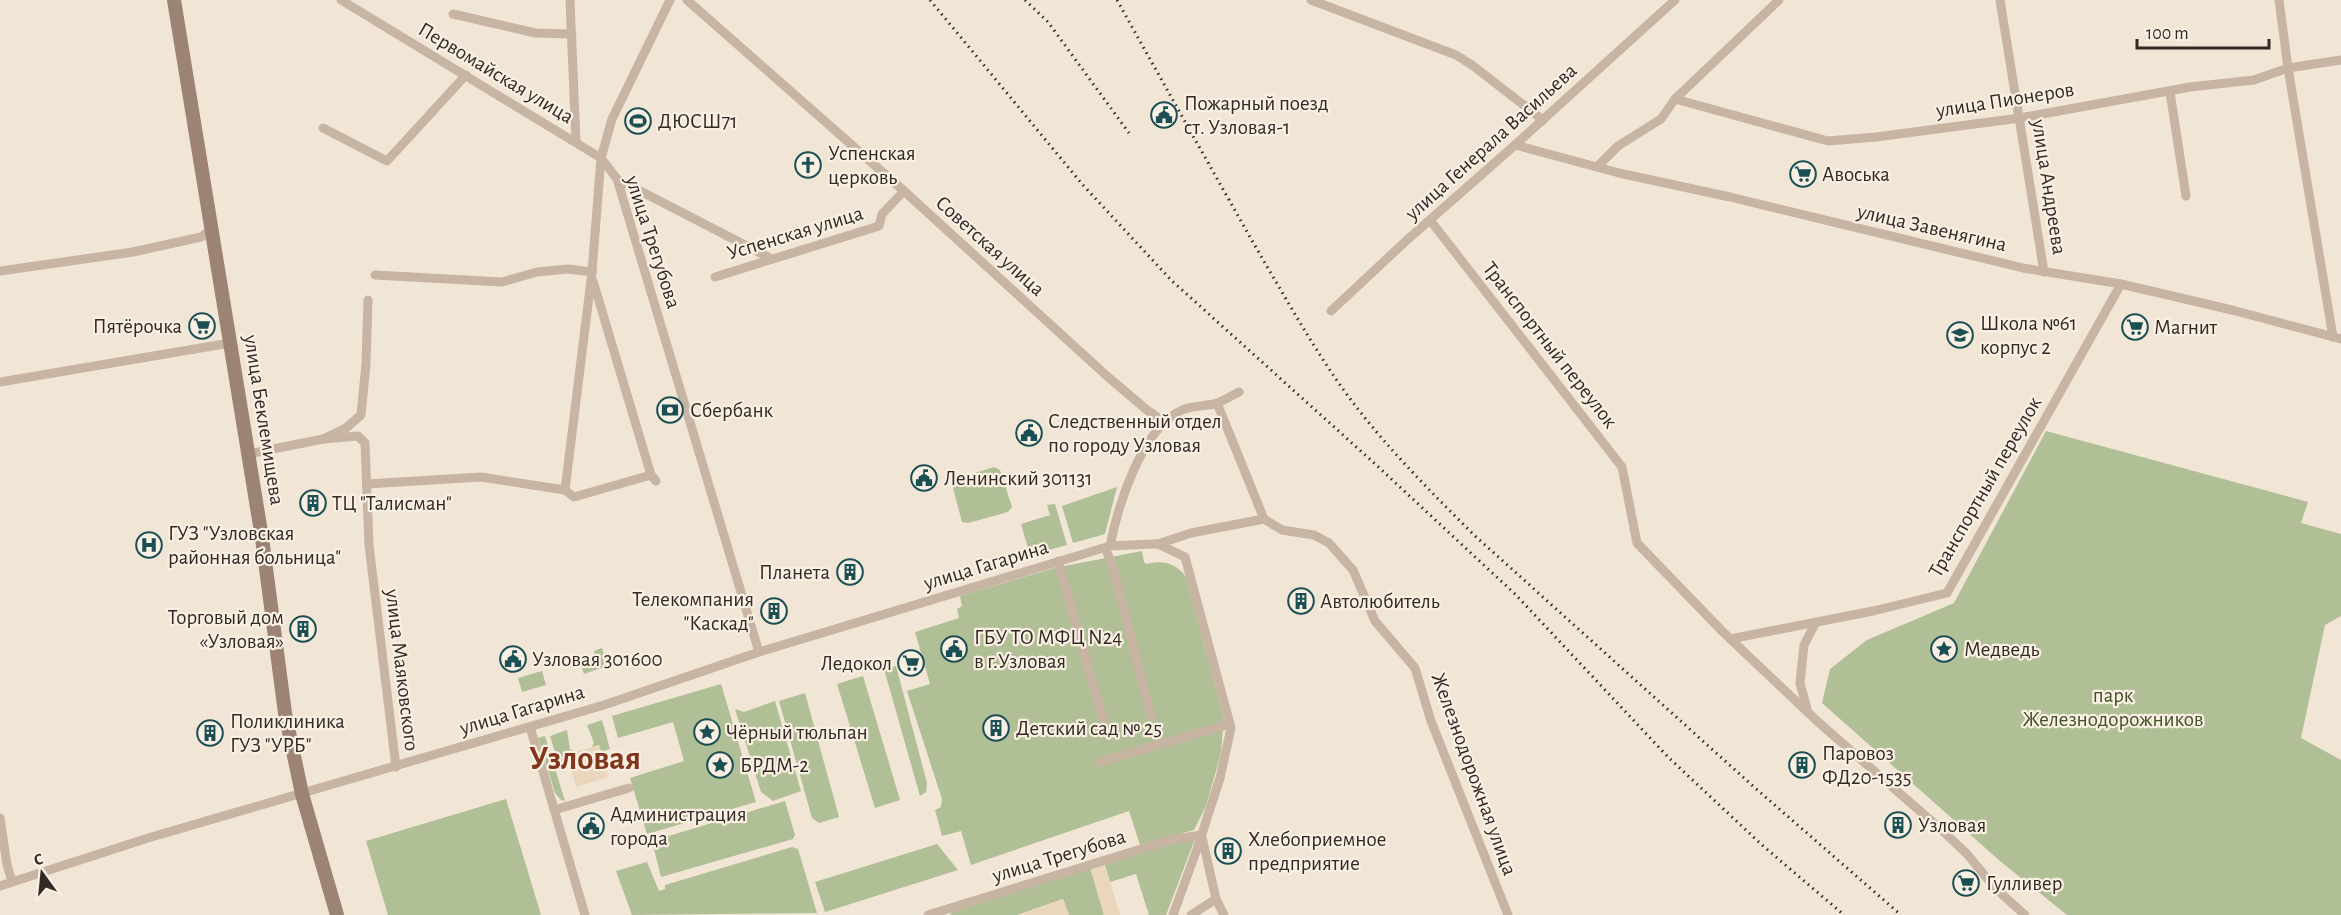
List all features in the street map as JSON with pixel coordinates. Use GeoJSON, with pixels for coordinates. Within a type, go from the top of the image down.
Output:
{"type":"FeatureCollection","features":[{"type":"Feature","properties":{"kind":"main road","name":"улица Беклемищева"},"geometry":{"type":"LineString","coordinates":[[174,0],[262,538],[285,713],[302,794],[337,915]]}},
{"type":"Feature","properties":{"kind":"street","name":"Первомайская улица"},"geometry":{"type":"LineString","coordinates":[[341,0],[601,158]]}},
{"type":"Feature","properties":{"kind":"street"},"geometry":{"type":"LineString","coordinates":[[570,0],[576,142]]}},
{"type":"Feature","properties":{"kind":"street"},"geometry":{"type":"LineString","coordinates":[[601,158],[612,119],[670,0]]}},
{"type":"Feature","properties":{"kind":"street","name":"Советская улица"},"geometry":{"type":"LineString","coordinates":[[687,0],[904,191],[1108,377],[1163,421]]}},
{"type":"Feature","properties":{"kind":"street"},"geometry":{"type":"LineString","coordinates":[[1311,0],[1456,55],[1543,120]]}},
{"type":"Feature","properties":{"kind":"street","name":"улица Генерала Васильева"},"geometry":{"type":"LineString","coordinates":[[1331,311],[1674,0]]}},
{"type":"Feature","properties":{"kind":"street"},"geometry":{"type":"LineString","coordinates":[[1598,166],[1618,146],[1661,119],[1675,99],[1779,0]]}},
{"type":"Feature","properties":{"kind":"street","name":"улица Андреева"},"geometry":{"type":"LineString","coordinates":[[2000,0],[2044,272]]}},
{"type":"Feature","properties":{"kind":"street"},"geometry":{"type":"LineString","coordinates":[[2279,0],[2288,68],[2337,338]]}},
{"type":"Feature","properties":{"kind":"street"},"geometry":{"type":"LineString","coordinates":[[453,14],[535,33],[572,34]]}},
{"type":"Feature","properties":{"kind":"street","name":"улица Пионеров"},"geometry":{"type":"LineString","coordinates":[[1675,99],[1828,141],[2020,118],[2190,87],[2254,80],[2288,68],[2341,60]]}},
{"type":"Feature","properties":{"kind":"street"},"geometry":{"type":"LineString","coordinates":[[323,128],[387,160],[466,75]]}},
{"type":"Feature","properties":{"kind":"street"},"geometry":{"type":"LineString","coordinates":[[2170,92],[2186,196]]}},
{"type":"Feature","properties":{"kind":"street","name":"улица Завенягина"},"geometry":{"type":"LineString","coordinates":[[1515,146],[2044,272],[2121,284],[2337,338]]}},
{"type":"Feature","properties":{"kind":"street","name":"улица Трегубова"},"geometry":{"type":"LineString","coordinates":[[601,158],[617,179],[759,652]]}},
{"type":"Feature","properties":{"kind":"street","name":"улица Трегубова"},"geometry":{"type":"LineString","coordinates":[[565,490],[592,274],[601,158]]}},
{"type":"Feature","properties":{"kind":"street"},"geometry":{"type":"LineString","coordinates":[[617,179],[772,260]]}},
{"type":"Feature","properties":{"kind":"street","name":"Успенская улица"},"geometry":{"type":"LineString","coordinates":[[715,276],[879,226],[882,214],[904,191]]}},
{"type":"Feature","properties":{"kind":"street","name":"Транспортный переулок"},"geometry":{"type":"LineString","coordinates":[[1430,220],[1622,467],[1637,543],[1730,639],[1947,593],[2121,284]]}},
{"type":"Feature","properties":{"kind":"street"},"geometry":{"type":"LineString","coordinates":[[0,272],[132,252],[201,237],[211,230]]}},
{"type":"Feature","properties":{"kind":"street"},"geometry":{"type":"LineString","coordinates":[[367,484],[481,477],[565,490],[574,497],[653,478],[592,274],[568,269],[537,272],[502,282],[375,275]]}},
{"type":"Feature","properties":{"kind":"street","name":"улица Маяковского"},"geometry":{"type":"LineString","coordinates":[[323,439],[346,429],[361,415],[366,364],[368,300]]}},
{"type":"Feature","properties":{"kind":"street"},"geometry":{"type":"LineString","coordinates":[[0,382],[230,344]]}},
{"type":"Feature","properties":{"kind":"street"},"geometry":{"type":"LineString","coordinates":[[1151,716],[1108,547],[1114,521],[1129,479],[1163,421],[1183,410],[1217,403],[1239,392]]}},
{"type":"Feature","properties":{"kind":"street"},"geometry":{"type":"LineString","coordinates":[[1158,544],[1182,535],[1264,519],[1217,403]]}},
{"type":"Feature","properties":{"kind":"street","name":"улица Маяковского"},"geometry":{"type":"LineString","coordinates":[[248,454],[323,439],[358,436],[365,443],[369,545],[396,767]]}},
{"type":"Feature","properties":{"kind":"street","name":"Железнодорожная улица"},"geometry":{"type":"LineString","coordinates":[[1264,519],[1282,530],[1314,535],[1329,543],[1353,570],[1375,621],[1415,668],[1431,721],[1508,915]]}},
{"type":"Feature","properties":{"kind":"street"},"geometry":{"type":"LineString","coordinates":[[1158,544],[1185,557],[1230,724],[1220,778],[1173,915]]}},
{"type":"Feature","properties":{"kind":"street","name":"улица Гагарина"},"geometry":{"type":"LineString","coordinates":[[0,886],[148,838],[396,767],[651,690],[759,652],[1058,561],[1108,547],[1158,544]]}},
{"type":"Feature","properties":{"kind":"street"},"geometry":{"type":"LineString","coordinates":[[1058,561],[1103,720]]}},
{"type":"Feature","properties":{"kind":"street"},"geometry":{"type":"LineString","coordinates":[[1809,714],[1803,700],[1800,683],[1804,645],[1816,622]]}},
{"type":"Feature","properties":{"kind":"street"},"geometry":{"type":"LineString","coordinates":[[1730,639],[1809,714],[1945,833],[1967,854],[1995,888],[2025,915]]}},
{"type":"Feature","properties":{"kind":"street"},"geometry":{"type":"LineString","coordinates":[[1099,762],[1230,724]]}},
{"type":"Feature","properties":{"kind":"street"},"geometry":{"type":"LineString","coordinates":[[530,727],[585,915]]}},
{"type":"Feature","properties":{"kind":"street"},"geometry":{"type":"LineString","coordinates":[[554,810],[629,788]]}},
{"type":"Feature","properties":{"kind":"street"},"geometry":{"type":"LineString","coordinates":[[0,818],[7,865],[12,881]]}},
{"type":"Feature","properties":{"kind":"street"},"geometry":{"type":"LineString","coordinates":[[1201,835],[1216,898],[1224,915]]}},
{"type":"Feature","properties":{"kind":"street","name":"улица Трегубова"},"geometry":{"type":"LineString","coordinates":[[928,915],[1170,840],[1201,835]]}},
{"type":"Feature","properties":{"kind":"street"},"geometry":{"type":"LineString","coordinates":[[1191,915],[1216,898]]}},
{"type":"Feature","properties":{"kind":"green space","name":"парк Железнодорожников"},"geometry":{"type":"Polygon","coordinates":[[[2046,431],[2308,502],[2301,523],[2341,534],[2341,616],[2325,625],[2301,738],[2341,760],[2341,915],[2067,915],[2000,861],[1822,703],[1830,669],[1867,640],[1954,603],[2046,431]]]}},
{"type":"Feature","properties":{"kind":"green space"},"geometry":{"type":"Polygon","coordinates":[[[994,467],[1000,470],[1012,507],[1008,512],[968,523],[962,522],[952,484],[956,479],[994,467]]]}},
{"type":"Feature","properties":{"kind":"green space"},"geometry":{"type":"Polygon","coordinates":[[[1117,487],[1105,534],[1073,543],[1062,506],[1117,487]]]}},
{"type":"Feature","properties":{"kind":"green space"},"geometry":{"type":"Polygon","coordinates":[[[1055,504],[1067,545],[1030,555],[1021,524],[1050,515],[1047,505],[1055,504]]]}},
{"type":"Feature","properties":{"kind":"green space"},"geometry":{"type":"Polygon","coordinates":[[[1142,551],[1146,564],[1158,562],[1169,564],[1178,568],[1186,577],[1224,719],[1221,752],[1216,771],[1206,806],[1194,830],[1140,845],[1129,811],[971,865],[961,831],[942,836],[935,810],[941,807],[942,799],[907,691],[930,684],[915,632],[959,618],[957,609],[962,606],[960,596],[1054,568],[1142,551]]]}},
{"type":"Feature","properties":{"kind":"green space"},"geometry":{"type":"Polygon","coordinates":[[[602,648],[607,666],[584,674],[579,660],[595,655],[594,651],[602,648]]]}},
{"type":"Feature","properties":{"kind":"green space"},"geometry":{"type":"Polygon","coordinates":[[[896,666],[927,783],[926,792],[920,796],[884,669],[896,666]]]}},
{"type":"Feature","properties":{"kind":"green space"},"geometry":{"type":"Polygon","coordinates":[[[542,671],[546,685],[522,692],[518,678],[542,671]]]}},
{"type":"Feature","properties":{"kind":"green space"},"geometry":{"type":"Polygon","coordinates":[[[863,676],[900,800],[875,808],[837,684],[863,676]]]}},
{"type":"Feature","properties":{"kind":"green space"},"geometry":{"type":"Polygon","coordinates":[[[721,684],[756,802],[647,834],[630,778],[684,761],[673,722],[618,738],[612,716],[721,684]]]}},
{"type":"Feature","properties":{"kind":"green space"},"geometry":{"type":"Polygon","coordinates":[[[805,693],[839,817],[819,823],[812,818],[779,701],[805,693]]]}},
{"type":"Feature","properties":{"kind":"green space"},"geometry":{"type":"Polygon","coordinates":[[[775,701],[801,791],[773,801],[761,792],[735,709],[744,712],[775,701]]]}},
{"type":"Feature","properties":{"kind":"green space"},"geometry":{"type":"Polygon","coordinates":[[[602,720],[610,749],[601,752],[599,745],[592,747],[594,743],[587,725],[602,720]]]}},
{"type":"Feature","properties":{"kind":"green space"},"geometry":{"type":"Polygon","coordinates":[[[567,730],[570,750],[574,752],[567,754],[569,761],[559,765],[550,736],[567,730]]]}},
{"type":"Feature","properties":{"kind":"green space"},"geometry":{"type":"Polygon","coordinates":[[[545,736],[565,801],[555,793],[538,738],[545,736]]]}},
{"type":"Feature","properties":{"kind":"green space"},"geometry":{"type":"Polygon","coordinates":[[[506,799],[541,915],[388,915],[366,841],[506,799]]]}},
{"type":"Feature","properties":{"kind":"green space"},"geometry":{"type":"Polygon","coordinates":[[[785,801],[795,835],[793,839],[661,877],[652,841],[785,801]]]}},
{"type":"Feature","properties":{"kind":"green space"},"geometry":{"type":"Polygon","coordinates":[[[1196,836],[1166,915],[1149,915],[1136,874],[1110,882],[1104,862],[1196,836]]]}},
{"type":"Feature","properties":{"kind":"green space"},"geometry":{"type":"Polygon","coordinates":[[[937,844],[958,870],[825,912],[815,882],[937,844]]]}},
{"type":"Feature","properties":{"kind":"green space"},"geometry":{"type":"Polygon","coordinates":[[[792,847],[798,849],[817,913],[632,915],[616,871],[647,862],[659,891],[665,889],[665,885],[792,847]]]}},
{"type":"Feature","properties":{"kind":"green space"},"geometry":{"type":"Polygon","coordinates":[[[1090,867],[1104,915],[1069,915],[1063,899],[1017,915],[951,915],[950,913],[1090,867]]]}},
{"type":"Feature","properties":{"kind":"shaded area"},"geometry":{"type":"Polygon","coordinates":[[[599,745],[608,777],[576,787],[567,754],[599,745]]]}},
{"type":"Feature","properties":{"kind":"shaded area"},"geometry":{"type":"Polygon","coordinates":[[[1104,862],[1120,915],[1104,915],[1090,867],[1104,862]]]}},
{"type":"Feature","properties":{"kind":"shaded area"},"geometry":{"type":"Polygon","coordinates":[[[1063,899],[1069,915],[1018,915],[1063,899]]]}},
{"type":"Feature","properties":{"kind":"railway"},"geometry":{"type":"LineString","coordinates":[[930,0],[1082,184],[1171,280],[1515,594],[1668,757],[1762,845],[1844,915]]}},
{"type":"Feature","properties":{"kind":"railway"},"geometry":{"type":"LineString","coordinates":[[1025,0],[1048,22],[1129,133]]}},
{"type":"Feature","properties":{"kind":"railway"},"geometry":{"type":"LineString","coordinates":[[1117,0],[1306,332],[1341,387],[1382,438],[1474,535],[1754,787],[1901,915]]}},
{"type":"Feature","properties":{"kind":"place","name":"Пожарный поезд ст. Узловая-1"},"geometry":{"type":"Point","coordinates":[1164,115]}},
{"type":"Feature","properties":{"kind":"place","name":"ДЮСШ71"},"geometry":{"type":"Point","coordinates":[638,121]}},
{"type":"Feature","properties":{"kind":"place","name":"Успенская церковь"},"geometry":{"type":"Point","coordinates":[808,165]}},
{"type":"Feature","properties":{"kind":"place","name":"Авоська"},"geometry":{"type":"Point","coordinates":[1803,174]}},
{"type":"Feature","properties":{"kind":"place","name":"Пятёрочка"},"geometry":{"type":"Point","coordinates":[202,326]}},
{"type":"Feature","properties":{"kind":"place","name":"Магнит"},"geometry":{"type":"Point","coordinates":[2135,327]}},
{"type":"Feature","properties":{"kind":"place","name":"Школа №61 корпус 2"},"geometry":{"type":"Point","coordinates":[1960,335]}},
{"type":"Feature","properties":{"kind":"place","name":"Сбербанк"},"geometry":{"type":"Point","coordinates":[670,410]}},
{"type":"Feature","properties":{"kind":"place","name":"Следственный отдел по городу Узловая"},"geometry":{"type":"Point","coordinates":[1029,433]}},
{"type":"Feature","properties":{"kind":"place","name":"Ленинский 301131"},"geometry":{"type":"Point","coordinates":[924,478]}},
{"type":"Feature","properties":{"kind":"place","name":"ТЦ \"Талисман\""},"geometry":{"type":"Point","coordinates":[313,503]}},
{"type":"Feature","properties":{"kind":"place","name":"ГУЗ \"Узловская районная больница\""},"geometry":{"type":"Point","coordinates":[149,545]}},
{"type":"Feature","properties":{"kind":"place","name":"Планета"},"geometry":{"type":"Point","coordinates":[850,572]}},
{"type":"Feature","properties":{"kind":"place","name":"Автолюбитель"},"geometry":{"type":"Point","coordinates":[1301,601]}},
{"type":"Feature","properties":{"kind":"place","name":"Телекомпания \"Каскад\""},"geometry":{"type":"Point","coordinates":[774,611]}},
{"type":"Feature","properties":{"kind":"place","name":"Торговый дом «Узловая»"},"geometry":{"type":"Point","coordinates":[303,629]}},
{"type":"Feature","properties":{"kind":"place","name":"ГБУ ТО МФЦ N24 в г.Узловая"},"geometry":{"type":"Point","coordinates":[954,649]}},
{"type":"Feature","properties":{"kind":"place","name":"Медведь"},"geometry":{"type":"Point","coordinates":[1944,649]}},
{"type":"Feature","properties":{"kind":"place","name":"Узловая 301600"},"geometry":{"type":"Point","coordinates":[513,659]}},
{"type":"Feature","properties":{"kind":"place","name":"Ледокол"},"geometry":{"type":"Point","coordinates":[911,663]}},
{"type":"Feature","properties":{"kind":"place","name":"Детский сад № 25"},"geometry":{"type":"Point","coordinates":[996,728]}},
{"type":"Feature","properties":{"kind":"place","name":"Чёрный тюльпан"},"geometry":{"type":"Point","coordinates":[707,732]}},
{"type":"Feature","properties":{"kind":"place","name":"Поликлиника ГУЗ \"УРБ\""},"geometry":{"type":"Point","coordinates":[210,733]}},
{"type":"Feature","properties":{"kind":"place","name":"БРДМ-2"},"geometry":{"type":"Point","coordinates":[720,765]}},
{"type":"Feature","properties":{"kind":"place","name":"Паровоз ФД20-1535"},"geometry":{"type":"Point","coordinates":[1802,765]}},
{"type":"Feature","properties":{"kind":"place","name":"Узловая"},"geometry":{"type":"Point","coordinates":[1898,825]}},
{"type":"Feature","properties":{"kind":"place","name":"Администрация города"},"geometry":{"type":"Point","coordinates":[591,826]}},
{"type":"Feature","properties":{"kind":"place","name":"Хлебоприемное предприятие"},"geometry":{"type":"Point","coordinates":[1228,851]}},
{"type":"Feature","properties":{"kind":"place","name":"Гулливер"},"geometry":{"type":"Point","coordinates":[1966,883]}},
{"type":"Feature","properties":{"kind":"district","name":"Узловая"},"geometry":{"type":"Point","coordinates":[585,759]}}]}
